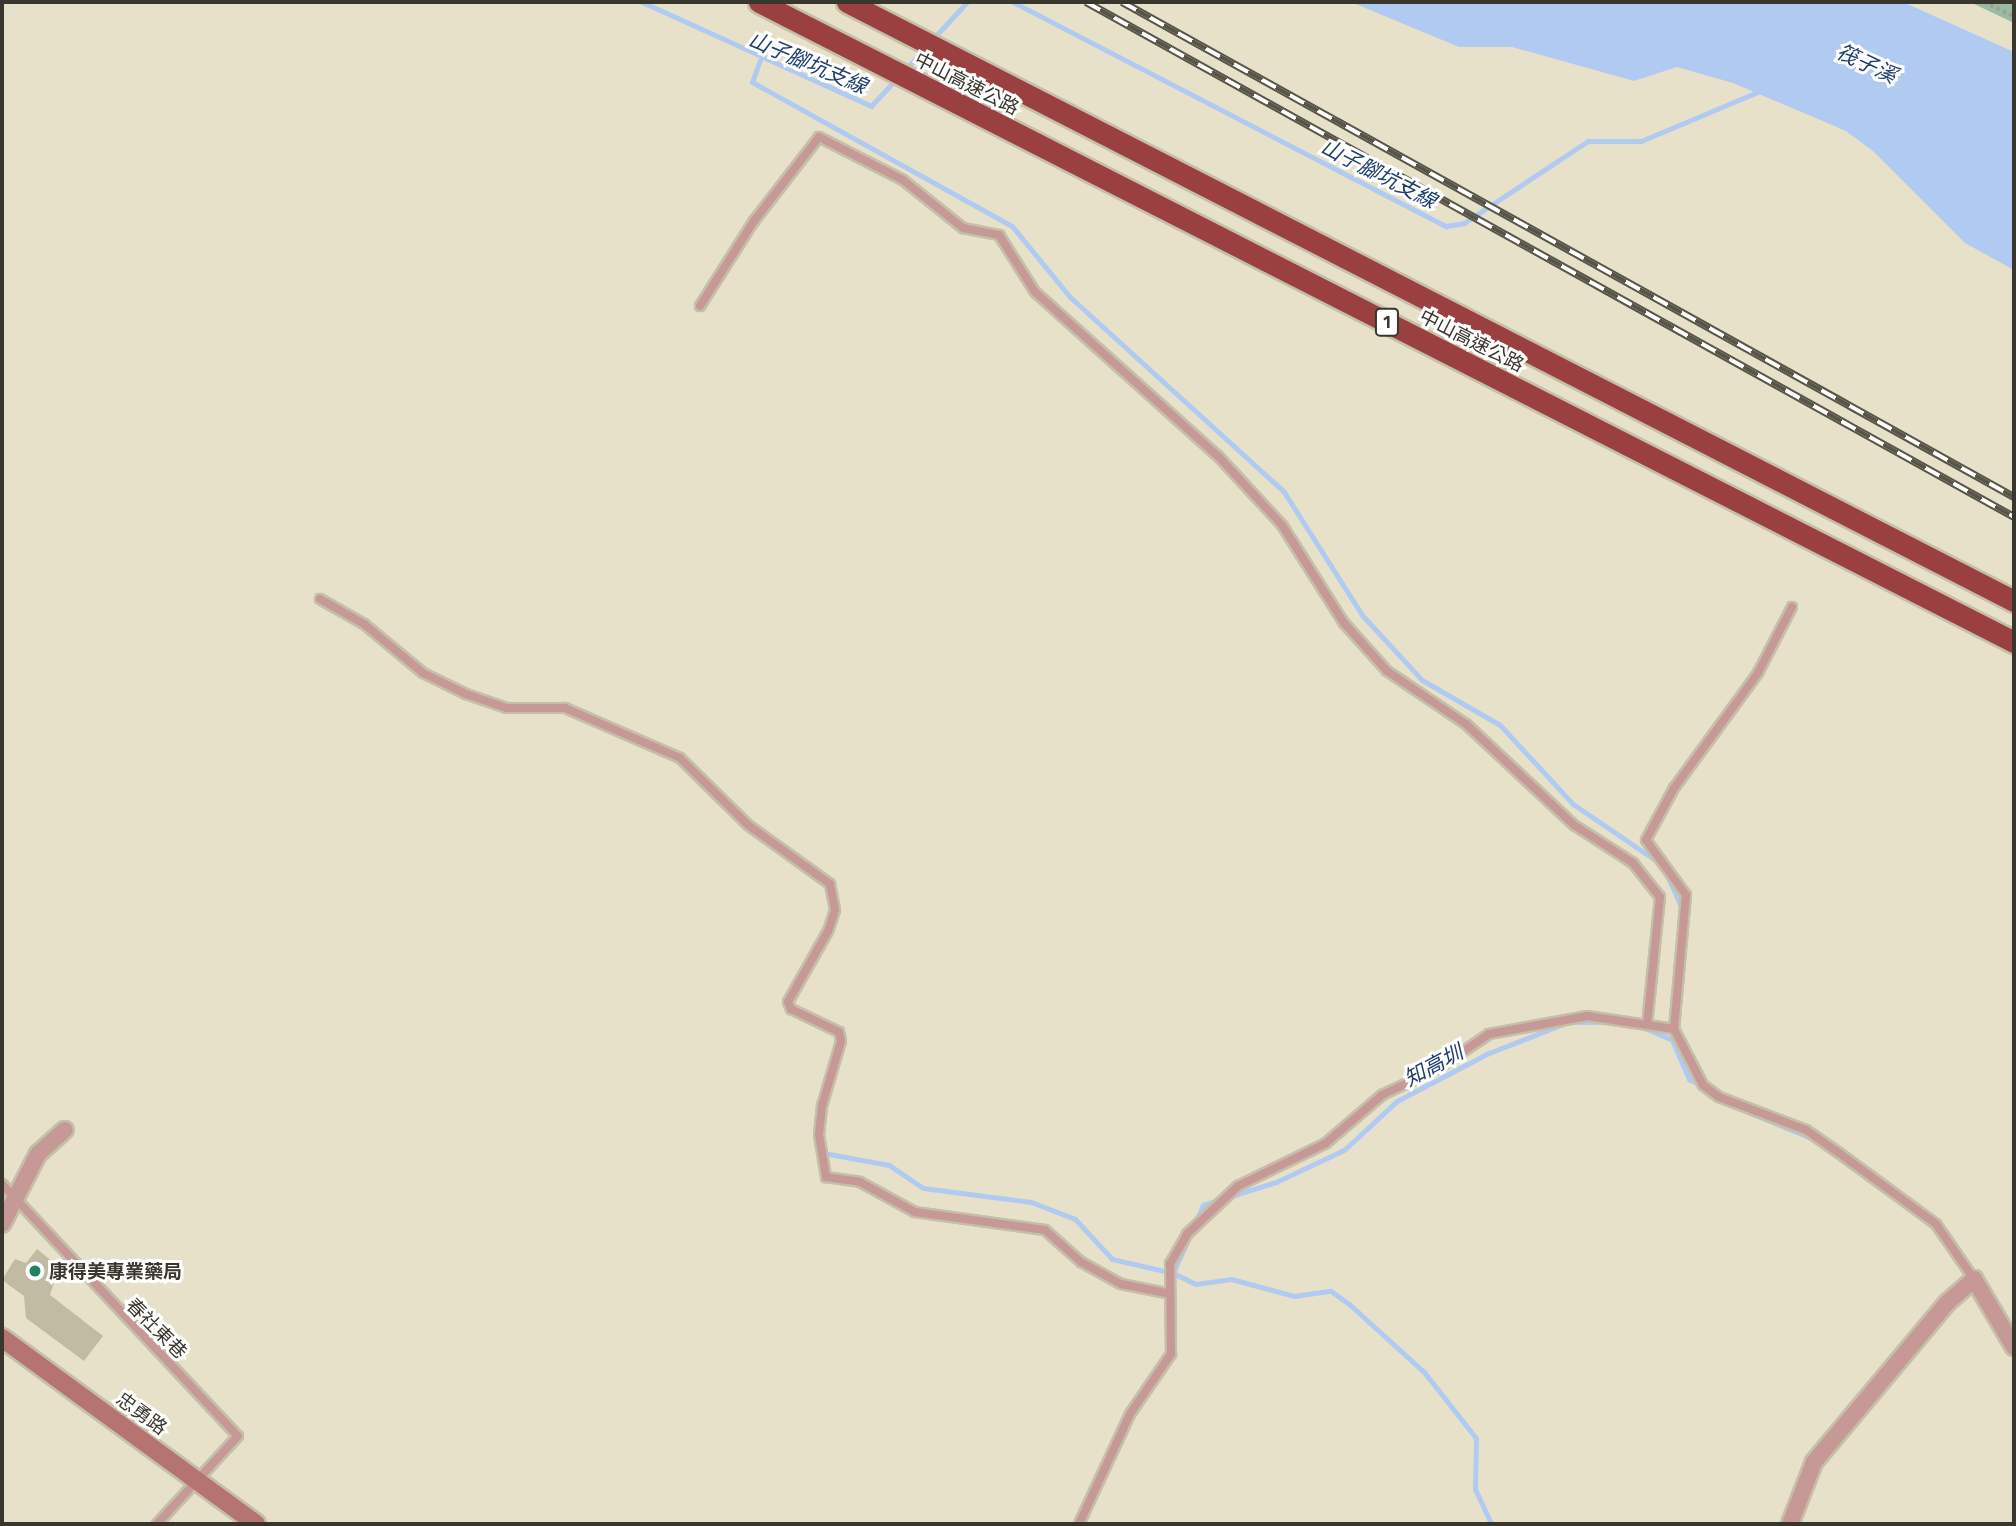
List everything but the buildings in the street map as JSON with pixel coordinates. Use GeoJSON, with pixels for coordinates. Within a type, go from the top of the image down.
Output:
{"type":"FeatureCollection","features":[{"type":"Feature","properties":{"kind":"highway","name":"中山高速公路"},"geometry":{"type":"LineString","coordinates":[[759,2],[2014,642]]}},
{"type":"Feature","properties":{"kind":"highway","name":"中山高速公路"},"geometry":{"type":"LineString","coordinates":[[847,2],[2014,601]]}},
{"type":"Feature","properties":{"kind":"main road","name":"忠勇路"},"geometry":{"type":"LineString","coordinates":[[2,1338],[256,1524]]}},
{"type":"Feature","properties":{"kind":"street"},"geometry":{"type":"LineString","coordinates":[[2,1224],[38,1154],[65,1130]]}},
{"type":"Feature","properties":{"kind":"street"},"geometry":{"type":"LineString","coordinates":[[1790,1524],[1814,1462],[1948,1302],[1974,1279],[2014,1347]]}},
{"type":"Feature","properties":{"kind":"lane"},"geometry":{"type":"LineString","coordinates":[[700,306],[754,221],[819,137],[903,180],[963,228],[999,235],[1035,292],[1218,456],[1282,525],[1344,623],[1387,671],[1466,724],[1574,825],[1633,863],[1660,897],[1647,1024]]}},
{"type":"Feature","properties":{"kind":"lane"},"geometry":{"type":"LineString","coordinates":[[320,599],[364,624],[423,673],[466,694],[507,708],[565,709],[680,758],[748,825],[830,884],[835,910],[828,931],[788,1002],[791,1009],[839,1032],[842,1041],[822,1106],[819,1135],[826,1177],[860,1182],[915,1212],[1045,1230],[1081,1262],[1121,1284],[1166,1293]]}},
{"type":"Feature","properties":{"kind":"lane"},"geometry":{"type":"LineString","coordinates":[[1792,607],[1759,673],[1674,788],[1646,840],[1686,895],[1674,1029],[1703,1085],[1719,1097],[1805,1130],[1839,1153],[1936,1224],[1974,1279]]}},
{"type":"Feature","properties":{"kind":"lane"},"geometry":{"type":"LineString","coordinates":[[1079,1524],[1130,1414],[1171,1354],[1166,1293],[1170,1264],[1187,1234],[1238,1186],[1314,1150],[1382,1095],[1437,1069],[1489,1034],[1587,1016],[1674,1029]]}},
{"type":"Feature","properties":{"kind":"lane"},"geometry":{"type":"LineString","coordinates":[[2,1184],[14,1199]]}},
{"type":"Feature","properties":{"kind":"lane","name":"春社東巷"},"geometry":{"type":"LineString","coordinates":[[14,1199],[238,1436],[198,1480]]}},
{"type":"Feature","properties":{"kind":"lane"},"geometry":{"type":"LineString","coordinates":[[157,1524],[198,1480]]}},
{"type":"Feature","properties":{"kind":"path"},"geometry":{"type":"LineString","coordinates":[[1984,2],[2014,16]]}},
{"type":"Feature","properties":{"kind":"green space"},"geometry":{"type":"Polygon","coordinates":[[[1970,2],[2014,2],[2014,23],[1970,2]]]}},
{"type":"Feature","properties":{"kind":"water","name":"筏子溪"},"geometry":{"type":"Polygon","coordinates":[[[1351,2],[1903,2],[2014,52],[2014,270],[1965,243],[1874,152],[1846,131],[1733,83],[1677,67],[1634,81],[1512,47],[1459,47],[1351,2]]]}},
{"type":"Feature","properties":{"kind":"waterway","name":"山子腳坑支線"},"geometry":{"type":"LineString","coordinates":[[642,2],[871,106],[897,78]]}},
{"type":"Feature","properties":{"kind":"waterway","name":"山子腳坑支線"},"geometry":{"type":"LineString","coordinates":[[932,40],[967,2]]}},
{"type":"Feature","properties":{"kind":"waterway","name":"山子腳坑支線"},"geometry":{"type":"LineString","coordinates":[[1013,2],[1446,226],[1464,223],[1588,141],[1641,141],[1760,91]]}},
{"type":"Feature","properties":{"kind":"waterway","name":"山子腳坑支線"},"geometry":{"type":"LineString","coordinates":[[904,71],[926,47]]}},
{"type":"Feature","properties":{"kind":"waterway"},"geometry":{"type":"LineString","coordinates":[[760,60],[752,82],[1012,226],[1070,297],[1284,492],[1362,615],[1422,680],[1500,725],[1573,804],[1661,864]]}},
{"type":"Feature","properties":{"kind":"waterway"},"geometry":{"type":"LineString","coordinates":[[1666,873],[1683,911]]}},
{"type":"Feature","properties":{"kind":"waterway","name":"知高圳"},"geometry":{"type":"LineString","coordinates":[[1195,1223],[1203,1205],[1276,1182],[1344,1150],[1397,1101],[1489,1053],[1568,1022],[1605,1022]]}},
{"type":"Feature","properties":{"kind":"waterway","name":"知高圳"},"geometry":{"type":"LineString","coordinates":[[1642,1027],[1672,1040],[1689,1079],[1704,1087]]}},
{"type":"Feature","properties":{"kind":"waterway","name":"知高圳"},"geometry":{"type":"LineString","coordinates":[[1736,1107],[1811,1138]]}},
{"type":"Feature","properties":{"kind":"waterway","name":"知高圳"},"geometry":{"type":"LineString","coordinates":[[829,1154],[889,1165],[923,1188],[1031,1202],[1075,1219],[1112,1259],[1173,1273],[1188,1239]]}},
{"type":"Feature","properties":{"kind":"waterway"},"geometry":{"type":"LineString","coordinates":[[1173,1273],[1196,1284],[1231,1279],[1294,1296],[1331,1291],[1349,1304],[1424,1372],[1476,1438],[1475,1489],[1491,1524]]}},
{"type":"Feature","properties":{"kind":"railway"},"geometry":{"type":"LineString","coordinates":[[1086,2],[2014,517]]}},
{"type":"Feature","properties":{"kind":"railway"},"geometry":{"type":"LineString","coordinates":[[1122,2],[2014,497]]}},
{"type":"Feature","properties":{"kind":"place","name":"康得美專業藥局"},"geometry":{"type":"Point","coordinates":[35,1271]}}]}
